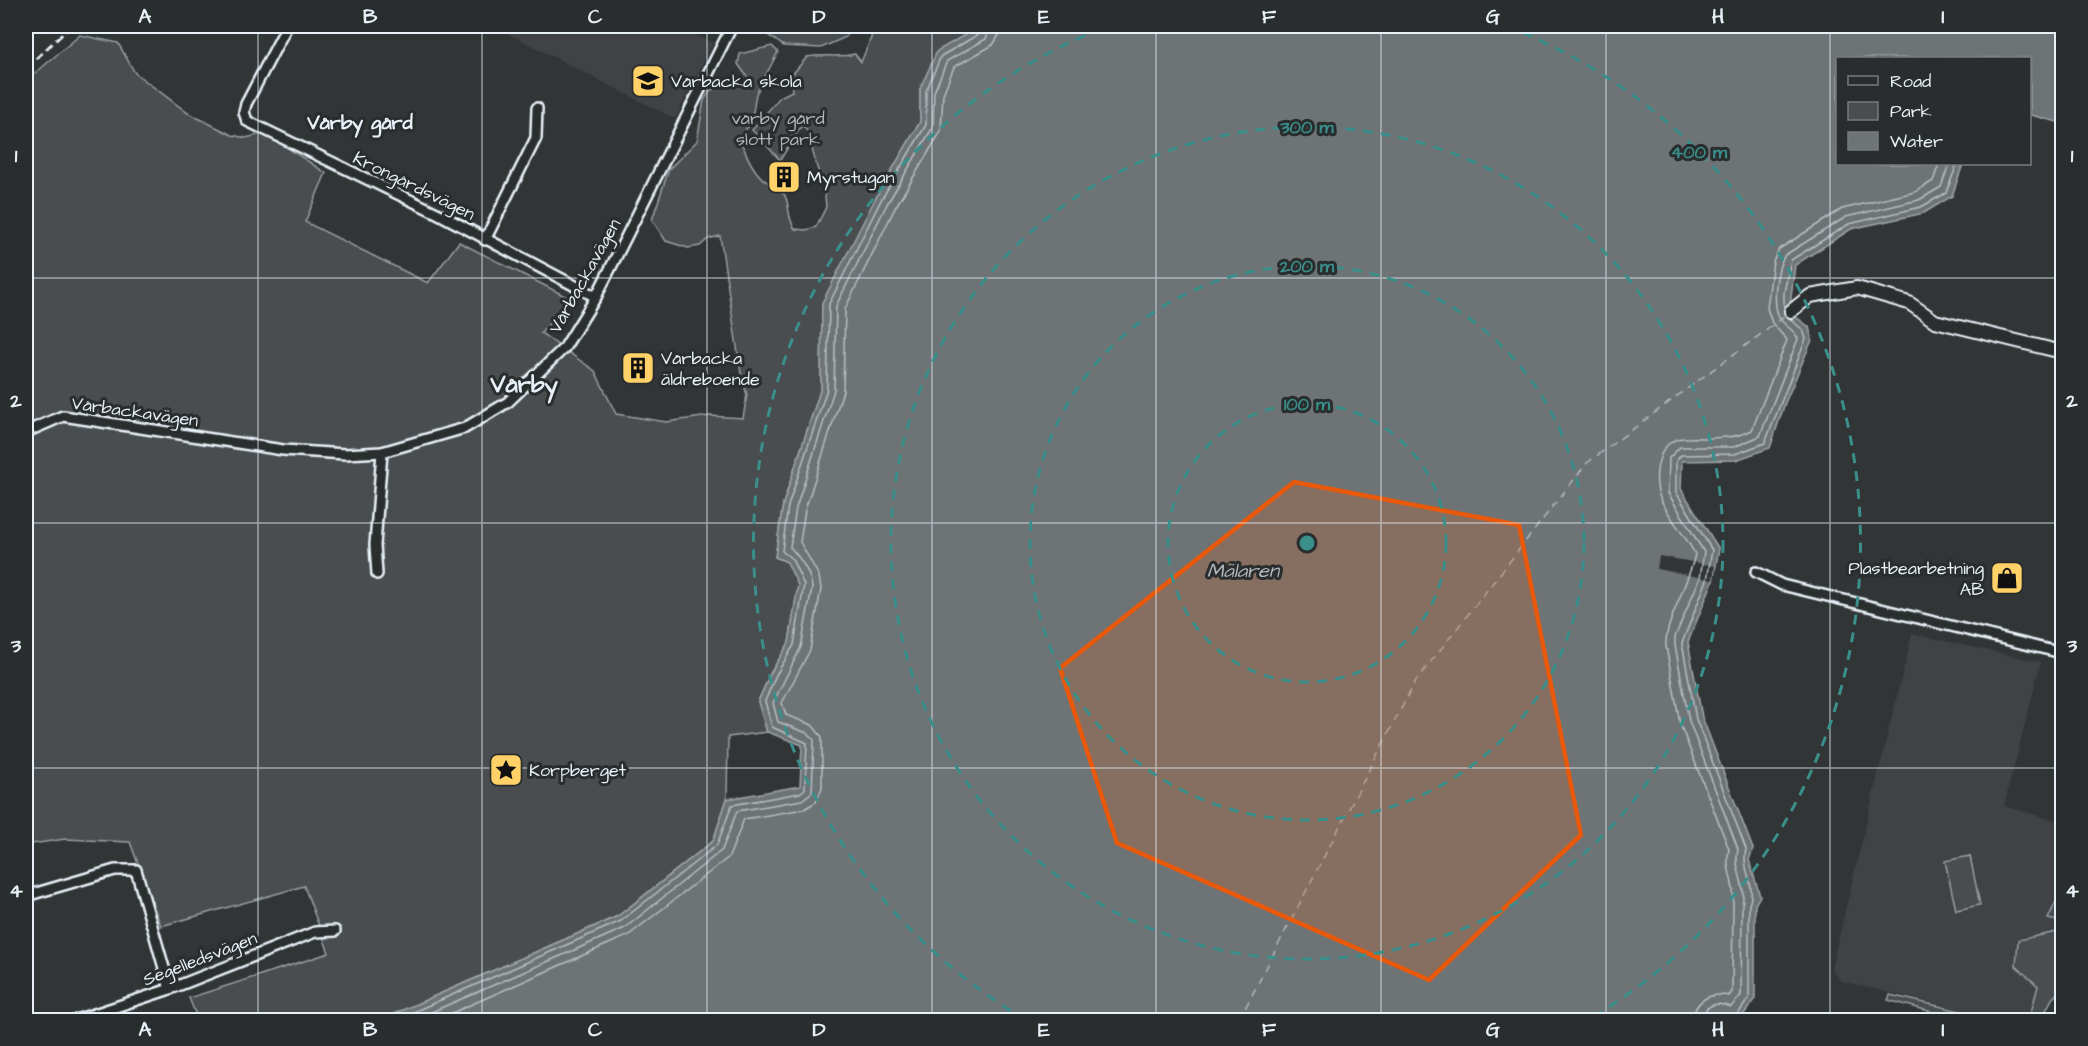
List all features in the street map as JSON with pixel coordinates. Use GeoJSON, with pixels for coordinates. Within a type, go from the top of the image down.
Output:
{"type":"FeatureCollection","features":[{"type":"Feature","properties":{"kind":"main road"},"geometry":{"type":"LineString","coordinates":[[1791,311],[1810,296],[1857,288],[1908,303],[1935,321],[2062,352]]}},
{"type":"Feature","properties":{"kind":"street","name":"Krongårdsvägen"},"geometry":{"type":"LineString","coordinates":[[287,26],[246,104],[244,112],[247,121],[364,180],[440,214],[485,240],[596,297]]}},
{"type":"Feature","properties":{"kind":"street","name":"Vårbackavägen"},"geometry":{"type":"LineString","coordinates":[[26,432],[63,416],[283,450],[345,454],[382,452],[465,428],[508,402],[565,348],[596,297],[732,26]]}},
{"type":"Feature","properties":{"kind":"street"},"geometry":{"type":"LineString","coordinates":[[485,240],[536,138],[537,108]]}},
{"type":"Feature","properties":{"kind":"street"},"geometry":{"type":"LineString","coordinates":[[377,574],[375,545],[382,452]]}},
{"type":"Feature","properties":{"kind":"street"},"geometry":{"type":"LineString","coordinates":[[1756,572],[1782,585],[2062,653]]}},
{"type":"Feature","properties":{"kind":"street"},"geometry":{"type":"LineString","coordinates":[[26,896],[115,870],[136,870],[170,990]]}},
{"type":"Feature","properties":{"kind":"street","name":"Segelledsvägen"},"geometry":{"type":"LineString","coordinates":[[76,1020],[170,990],[315,932],[335,931]]}},
{"type":"Feature","properties":{"kind":"highlighted area"},"geometry":{"type":"Polygon","coordinates":[[[1294,482],[1519,525],[1581,835],[1429,980],[1117,843],[1060,668],[1294,482]]]}},
{"type":"Feature","properties":{"kind":"shaded area","name":"Vårbacka skola"},"geometry":{"type":"Polygon","coordinates":[[[493,26],[677,26],[713,43],[675,119],[493,26]]]}},
{"type":"Feature","properties":{"kind":"shaded area"},"geometry":{"type":"Polygon","coordinates":[[[1912,634],[2041,662],[2004,806],[2062,822],[2062,922],[2029,1020],[2002,1020],[1841,981],[1831,969],[1912,634]]]}},
{"type":"Feature","properties":{"kind":"green space"},"geometry":{"type":"Polygon","coordinates":[[[761,26],[852,26],[846,37],[821,48],[784,46],[759,29],[761,26]]]}},
{"type":"Feature","properties":{"kind":"green space","name":"vårby gård slott park"},"geometry":{"type":"Polygon","coordinates":[[[873,26],[980,26],[920,89],[920,122],[822,303],[821,388],[783,504],[775,557],[787,562],[798,585],[789,643],[771,672],[758,701],[767,732],[728,737],[727,799],[713,841],[618,916],[380,1020],[198,1020],[189,998],[329,953],[304,886],[161,926],[130,842],[65,839],[26,845],[26,81],[80,35],[118,43],[135,73],[188,113],[232,135],[246,138],[265,133],[326,173],[305,222],[428,283],[459,242],[571,299],[541,333],[595,371],[616,414],[666,422],[710,416],[743,418],[747,395],[741,373],[720,236],[708,239],[700,246],[688,248],[666,241],[652,220],[669,169],[697,141],[704,100],[710,91],[720,85],[751,82],[738,64],[740,54],[772,46],[778,52],[756,94],[751,124],[739,137],[758,174],[784,194],[790,220],[795,229],[806,230],[816,227],[826,207],[825,196],[807,131],[802,125],[780,160],[752,130],[780,97],[792,91],[791,76],[807,57],[855,54],[861,62],[871,38],[873,26]]]}},
{"type":"Feature","properties":{"kind":"green space"},"geometry":{"type":"Polygon","coordinates":[[[1970,856],[1980,905],[1956,910],[1945,861],[1970,856]]]}},
{"type":"Feature","properties":{"kind":"green space"},"geometry":{"type":"Polygon","coordinates":[[[2062,889],[2062,922],[2048,919],[2062,889]]]}},
{"type":"Feature","properties":{"kind":"green space"},"geometry":{"type":"Polygon","coordinates":[[[2062,931],[2062,988],[2052,999],[2041,1020],[2029,1020],[2038,986],[2016,966],[2018,940],[2062,931]]]}},
{"type":"Feature","properties":{"kind":"green space"},"geometry":{"type":"Polygon","coordinates":[[[1890,995],[2000,1020],[1962,1020],[1888,1000],[1890,995]]]}},
{"type":"Feature","properties":{"kind":"water","name":"Mälaren"},"geometry":{"type":"Polygon","coordinates":[[[980,26],[2062,26],[2062,123],[2031,115],[2031,57],[1836,57],[1836,165],[1963,165],[1952,196],[1924,213],[1851,229],[1795,265],[1790,306],[1795,316],[1809,327],[1812,340],[1785,403],[1770,448],[1736,460],[1682,461],[1681,489],[1719,549],[1713,581],[1688,642],[1702,717],[1753,849],[1749,860],[1760,896],[1755,905],[1755,1000],[1739,1020],[1724,1020],[1718,1016],[1713,1020],[380,1020],[618,916],[713,841],[727,799],[800,786],[802,745],[767,732],[758,702],[771,672],[789,643],[798,585],[787,562],[775,557],[783,504],[821,388],[822,303],[876,197],[920,122],[920,89],[937,51],[980,26]]]}},
{"type":"Feature","properties":{"kind":"pier"},"geometry":{"type":"Polygon","coordinates":[[[1659,556],[1715,566],[1713,580],[1657,569],[1659,556]]]}},
{"type":"Feature","properties":{"kind":"ferry route"},"geometry":{"type":"LineString","coordinates":[[1239,1020],[1415,682],[1587,463],[1788,314]]}},
{"type":"Feature","properties":{"kind":"railway"},"geometry":{"type":"LineString","coordinates":[[26,39],[40,26]]}},
{"type":"Feature","properties":{"kind":"railway"},"geometry":{"type":"LineString","coordinates":[[26,68],[71,26]]}},
{"type":"Feature","properties":{"kind":"place","name":"Vårbacka skola"},"geometry":{"type":"Point","coordinates":[648,81]}},
{"type":"Feature","properties":{"kind":"place","name":"Myrstugan"},"geometry":{"type":"Point","coordinates":[784,177]}},
{"type":"Feature","properties":{"kind":"place","name":"Vårbacka äldreboende"},"geometry":{"type":"Point","coordinates":[638,368]}},
{"type":"Feature","properties":{"kind":"place","name":"Plastbearbetning AB"},"geometry":{"type":"Point","coordinates":[2007,578]}},
{"type":"Feature","properties":{"kind":"place","name":"Korpberget"},"geometry":{"type":"Point","coordinates":[506,770]}},
{"type":"Feature","properties":{"kind":"district","name":"Vårby gård"},"geometry":{"type":"Point","coordinates":[360,123]}},
{"type":"Feature","properties":{"kind":"district","name":"Vårby"},"geometry":{"type":"Point","coordinates":[524,385]}}]}
